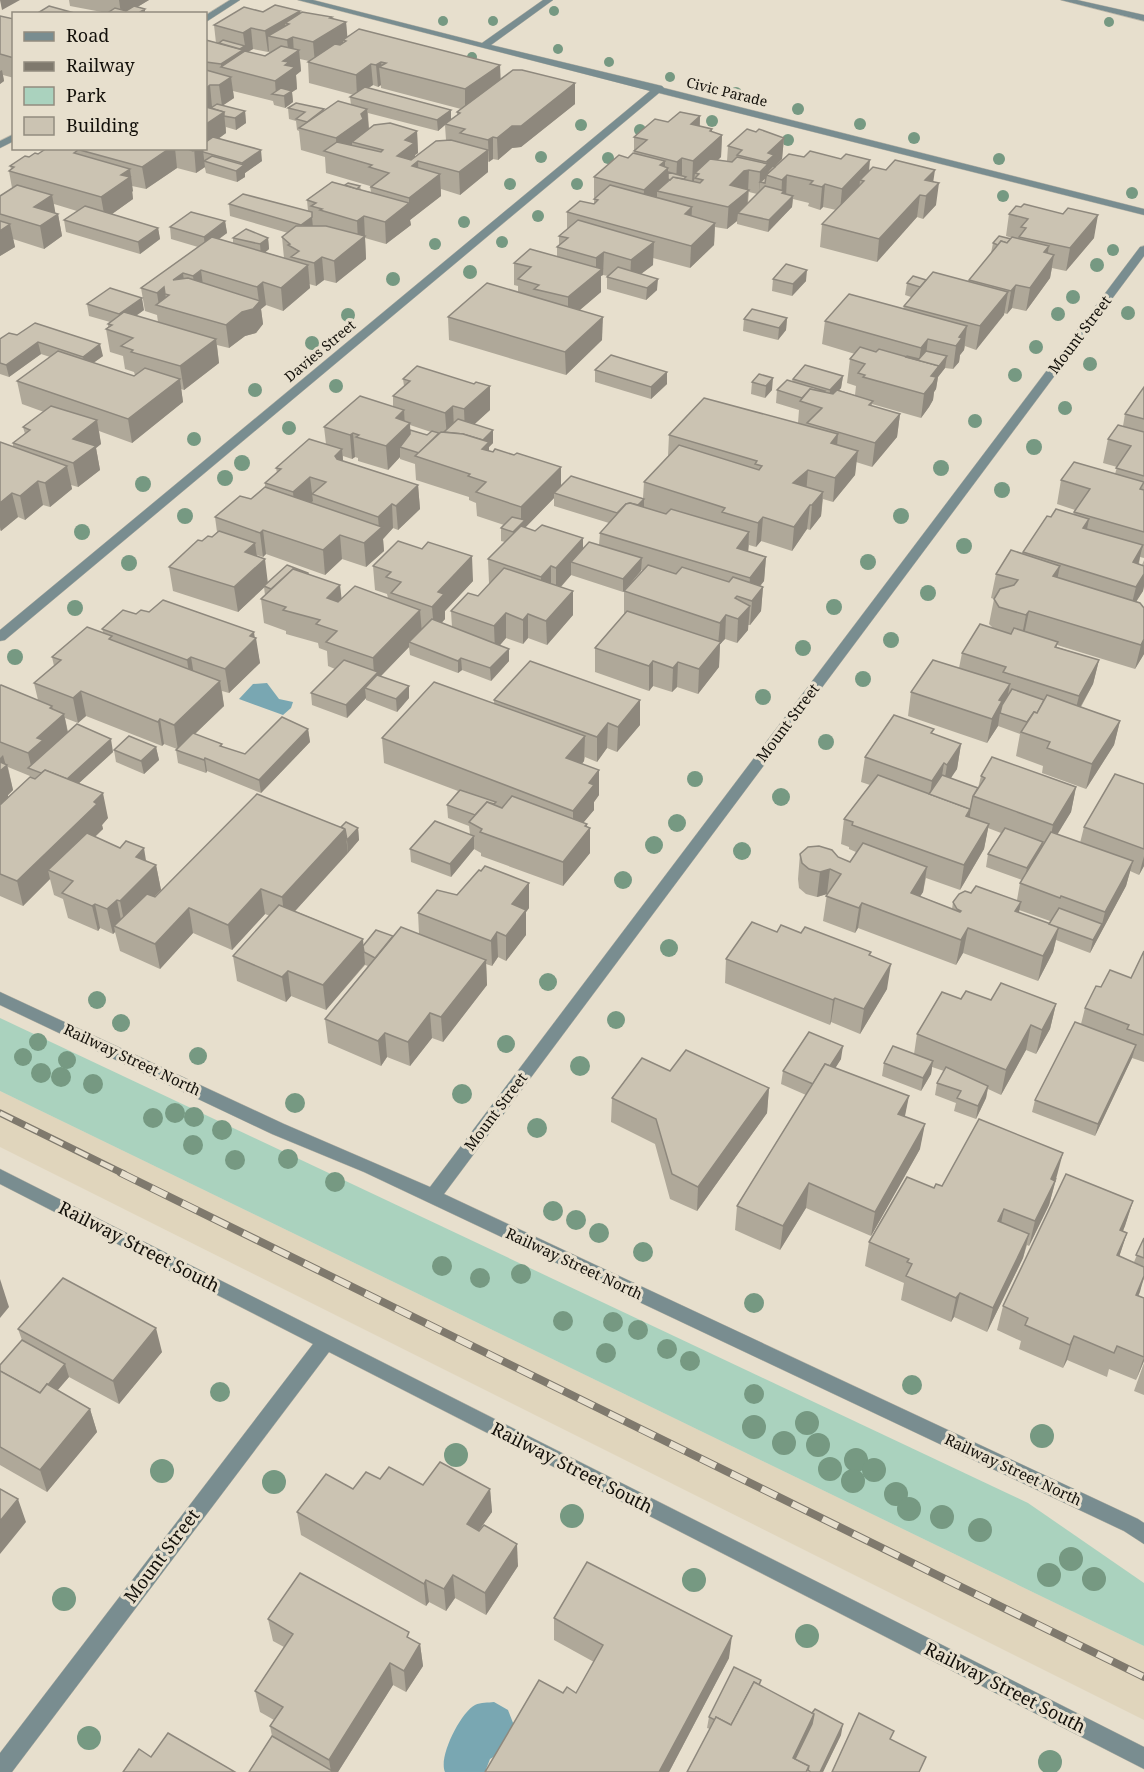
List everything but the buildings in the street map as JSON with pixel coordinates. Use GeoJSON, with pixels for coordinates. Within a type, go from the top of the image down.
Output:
{"type":"FeatureCollection","features":[{"type":"Feature","properties":{"kind":"street"},"geometry":{"type":"LineString","coordinates":[[207,18],[236,0]]}},
{"type":"Feature","properties":{"kind":"street","name":"Civic Parade"},"geometry":{"type":"LineString","coordinates":[[302,0],[659,88],[1144,212]]}},
{"type":"Feature","properties":{"kind":"street"},"geometry":{"type":"LineString","coordinates":[[485,45],[549,0]]}},
{"type":"Feature","properties":{"kind":"street"},"geometry":{"type":"LineString","coordinates":[[1072,1],[1144,18]]}},
{"type":"Feature","properties":{"kind":"street","name":"Davies Street"},"geometry":{"type":"LineString","coordinates":[[0,637],[659,88]]}},
{"type":"Feature","properties":{"kind":"street","name":"Mount Street"},"geometry":{"type":"LineString","coordinates":[[432,1197],[1144,249]]}},
{"type":"Feature","properties":{"kind":"street","name":"Railway Street North"},"geometry":{"type":"LineString","coordinates":[[0,998],[267,1124],[370,1167],[1131,1525],[1144,1535]]}},
{"type":"Feature","properties":{"kind":"street","name":"Railway Street South"},"geometry":{"type":"LineString","coordinates":[[0,1176],[1144,1758]]}},
{"type":"Feature","properties":{"kind":"street","name":"Mount Street"},"geometry":{"type":"LineString","coordinates":[[0,1770],[325,1343]]}},
{"type":"Feature","properties":{"kind":"shaded area"},"geometry":{"type":"Polygon","coordinates":[[[0,1091],[1144,1646],[1144,1720],[0,1147],[0,1091]]]}},
{"type":"Feature","properties":{"kind":"green space"},"geometry":{"type":"Polygon","coordinates":[[[0,1018],[1028,1503],[1144,1583],[1144,1646],[0,1091],[0,1018]]]}},
{"type":"Feature","properties":{"kind":"water"},"geometry":{"type":"Polygon","coordinates":[[[267,683],[279,699],[293,702],[291,708],[283,715],[239,699],[253,684],[267,683]]]}},
{"type":"Feature","properties":{"kind":"water"},"geometry":{"type":"Polygon","coordinates":[[[494,1702],[508,1710],[515,1728],[495,1756],[490,1759],[485,1772],[445,1772],[445,1756],[448,1746],[463,1716],[475,1705],[494,1702]]]}},
{"type":"Feature","properties":{"kind":"railway"},"geometry":{"type":"LineString","coordinates":[[0,1113],[124,1174]]}},
{"type":"Feature","properties":{"kind":"railway"},"geometry":{"type":"LineString","coordinates":[[121,1173],[1144,1677]]}}]}
